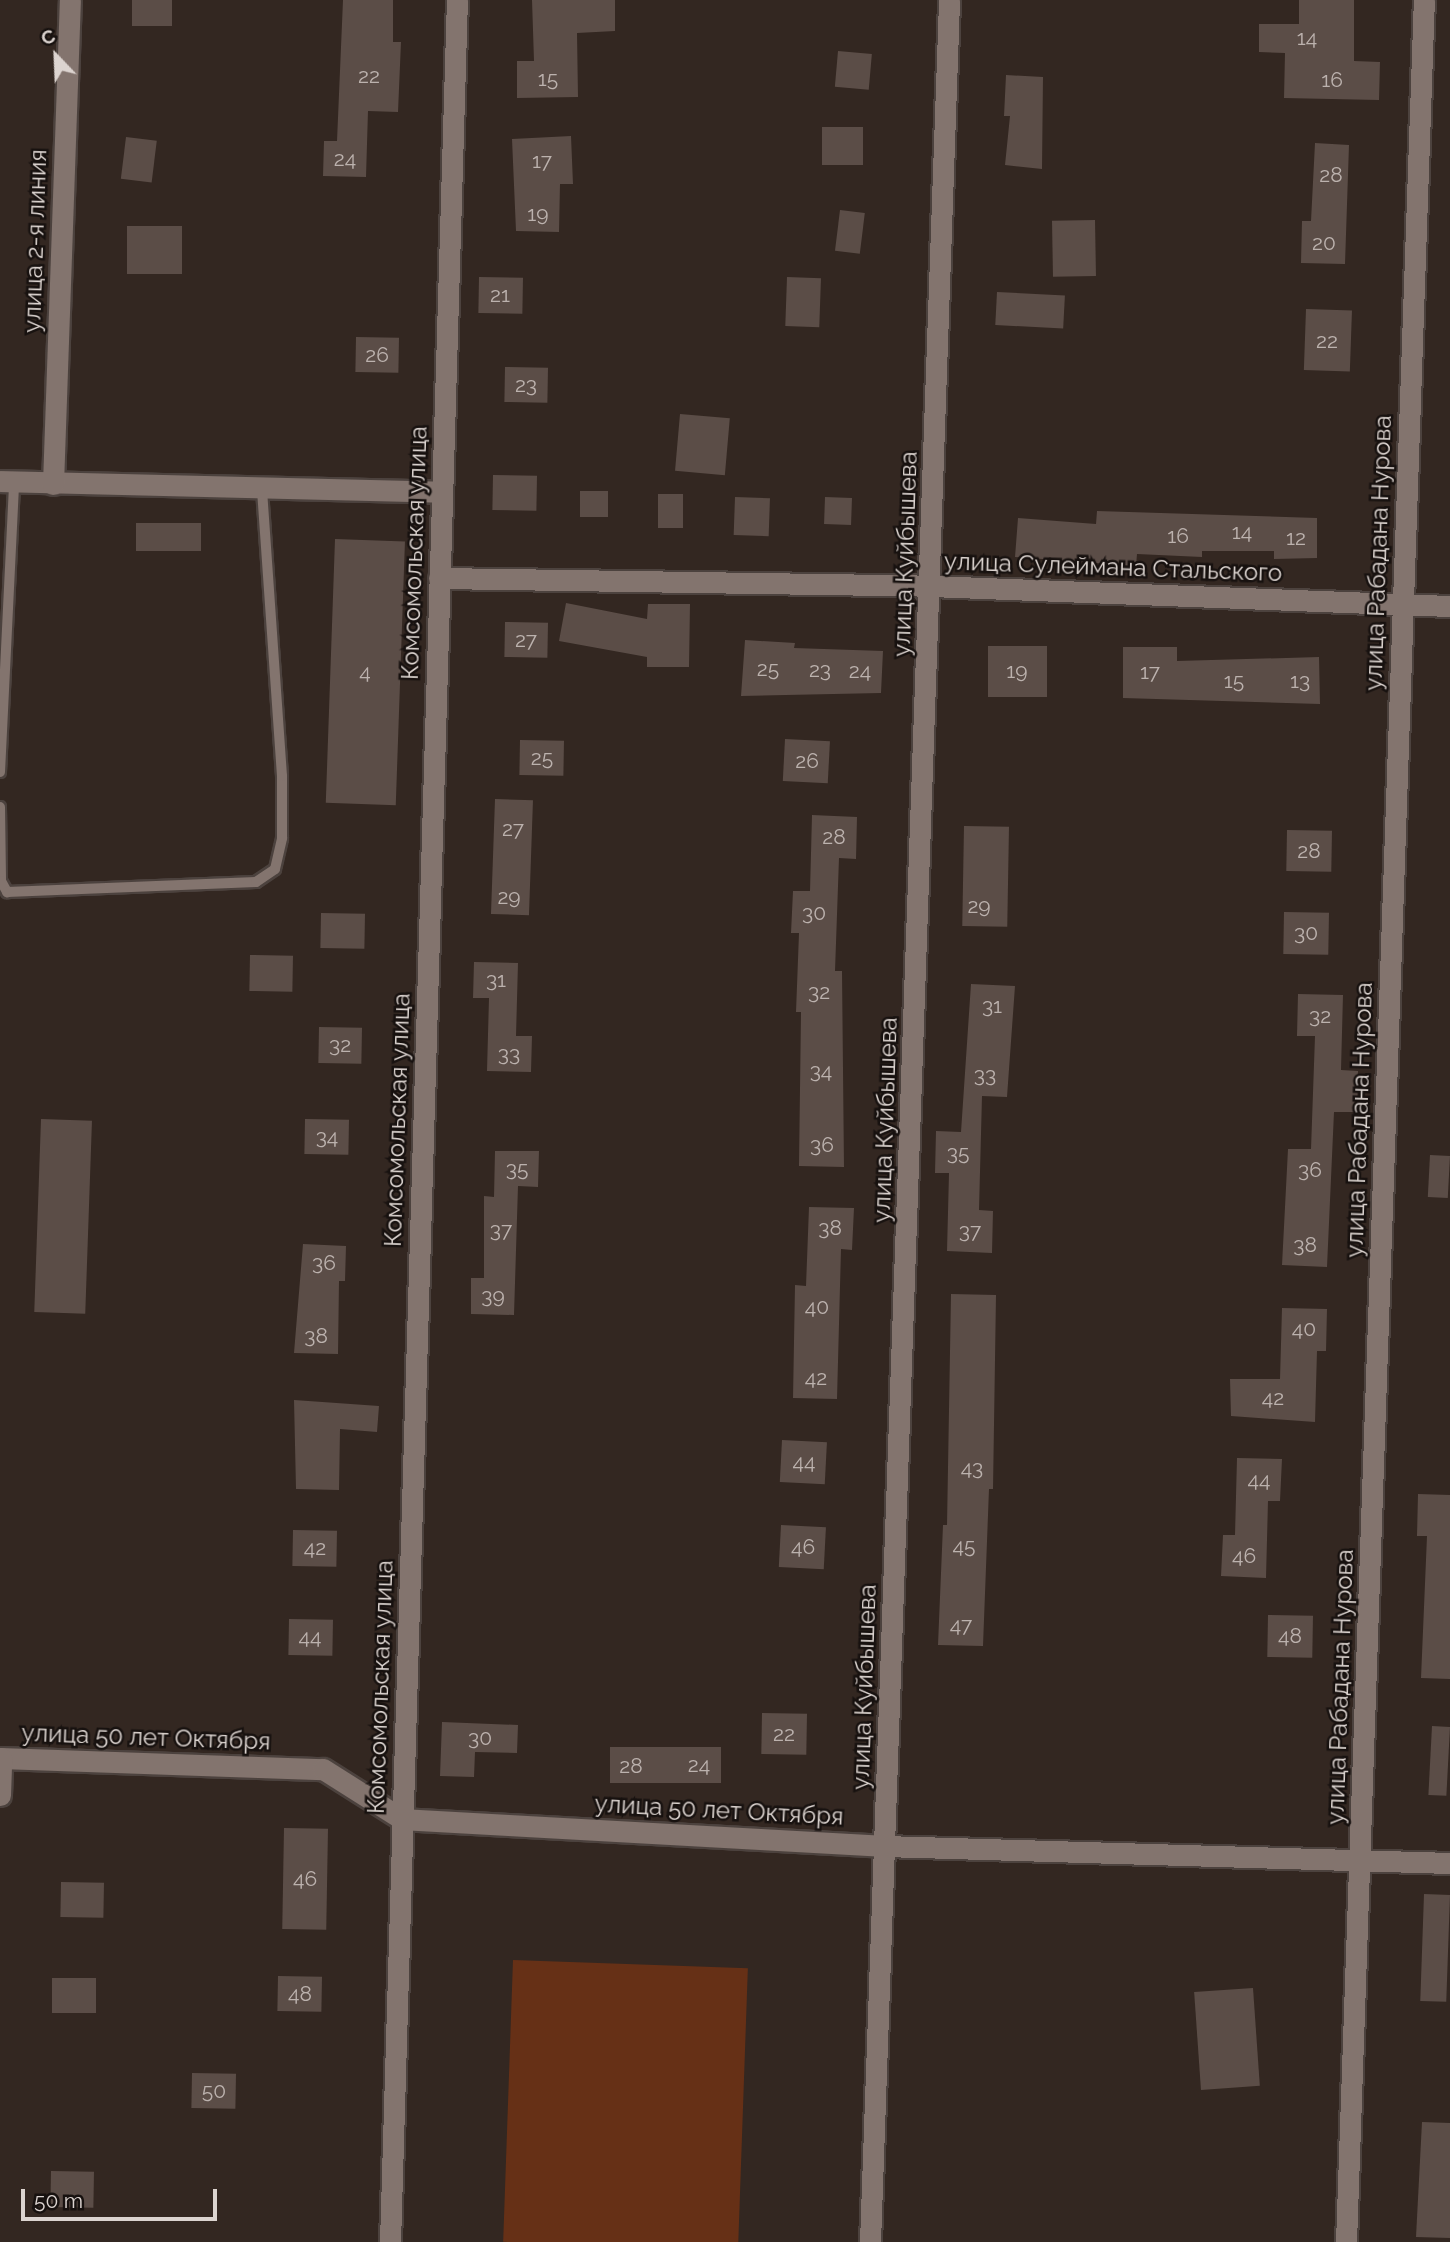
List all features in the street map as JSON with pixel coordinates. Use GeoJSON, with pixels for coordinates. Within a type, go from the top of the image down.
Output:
{"type":"FeatureCollection","features":[{"type":"Feature","properties":{"kind":"street","name":"улица 2-я линия"},"geometry":{"type":"LineString","coordinates":[[53,484],[70,0]]}},
{"type":"Feature","properties":{"kind":"street","name":"Комсомольская улица"},"geometry":{"type":"LineString","coordinates":[[390,2242],[457,0]]}},
{"type":"Feature","properties":{"kind":"street","name":"улица Куйбышева"},"geometry":{"type":"LineString","coordinates":[[870,2242],[931,586],[949,0]]}},
{"type":"Feature","properties":{"kind":"street","name":"улица Рабадана Нурова"},"geometry":{"type":"LineString","coordinates":[[1346,2242],[1424,0]]}},
{"type":"Feature","properties":{"kind":"street"},"geometry":{"type":"LineString","coordinates":[[7,483],[262,492],[442,492]]}},
{"type":"Feature","properties":{"kind":"street","name":"улица Сулеймана Стальского"},"geometry":{"type":"LineString","coordinates":[[439,578],[931,586],[1450,606]]}},
{"type":"Feature","properties":{"kind":"street"},"geometry":{"type":"LineString","coordinates":[[0,1795],[1,1758]]}},
{"type":"Feature","properties":{"kind":"street","name":"улица 50 лет Октября"},"geometry":{"type":"LineString","coordinates":[[1,1758],[323,1769],[402,1819],[884,1846],[1450,1863]]}},
{"type":"Feature","properties":{"kind":"lane"},"geometry":{"type":"LineString","coordinates":[[0,772],[7,483]]}},
{"type":"Feature","properties":{"kind":"lane"},"geometry":{"type":"LineString","coordinates":[[0,807],[1,881],[7,892],[256,881],[275,869],[282,838],[282,776],[262,492]]}},
{"type":"Feature","properties":{"kind":"shaded area"},"geometry":{"type":"Polygon","coordinates":[[[513,1960],[748,1968],[738,2242],[503,2242],[513,1960]]]}},
{"type":"Feature","properties":{"kind":"building"},"geometry":{"type":"Polygon","coordinates":[[[132,0],[172,0],[172,26],[132,26],[132,0]]]}},
{"type":"Feature","properties":{"kind":"building"},"geometry":{"type":"Polygon","coordinates":[[[343,0],[393,0],[393,42],[401,42],[398,112],[368,111],[366,177],[323,176],[324,141],[337,141],[343,0]]]}},
{"type":"Feature","properties":{"kind":"building"},"geometry":{"type":"Polygon","coordinates":[[[532,0],[615,0],[615,31],[577,33],[578,97],[517,98],[517,61],[534,61],[532,0]]]}},
{"type":"Feature","properties":{"kind":"building"},"geometry":{"type":"Polygon","coordinates":[[[1299,0],[1354,0],[1354,61],[1380,62],[1379,100],[1284,98],[1285,53],[1259,52],[1259,24],[1299,24],[1299,0]]]}},
{"type":"Feature","properties":{"kind":"building"},"geometry":{"type":"Polygon","coordinates":[[[838,51],[872,54],[869,90],[835,87],[838,51]]]}},
{"type":"Feature","properties":{"kind":"building"},"geometry":{"type":"Polygon","coordinates":[[[1006,75],[1043,77],[1042,169],[1005,165],[1010,116],[1004,116],[1006,75]]]}},
{"type":"Feature","properties":{"kind":"building"},"geometry":{"type":"Polygon","coordinates":[[[822,127],[863,127],[863,165],[822,165],[822,127]]]}},
{"type":"Feature","properties":{"kind":"building"},"geometry":{"type":"Polygon","coordinates":[[[571,136],[573,184],[560,184],[559,232],[516,231],[512,139],[571,136]]]}},
{"type":"Feature","properties":{"kind":"building"},"geometry":{"type":"Polygon","coordinates":[[[126,137],[157,141],[152,182],[121,179],[126,137]]]}},
{"type":"Feature","properties":{"kind":"building"},"geometry":{"type":"Polygon","coordinates":[[[1315,143],[1349,145],[1345,264],[1301,263],[1302,221],[1311,221],[1315,143]]]}},
{"type":"Feature","properties":{"kind":"building"},"geometry":{"type":"Polygon","coordinates":[[[840,210],[865,213],[860,254],[835,251],[840,210]]]}},
{"type":"Feature","properties":{"kind":"building"},"geometry":{"type":"Polygon","coordinates":[[[1095,220],[1096,276],[1053,277],[1052,221],[1095,220]]]}},
{"type":"Feature","properties":{"kind":"building"},"geometry":{"type":"Polygon","coordinates":[[[127,226],[182,226],[182,274],[127,274],[127,226]]]}},
{"type":"Feature","properties":{"kind":"building"},"geometry":{"type":"Polygon","coordinates":[[[479,277],[523,278],[522,314],[478,313],[479,277]]]}},
{"type":"Feature","properties":{"kind":"building"},"geometry":{"type":"Polygon","coordinates":[[[787,277],[821,278],[819,327],[785,326],[787,277]]]}},
{"type":"Feature","properties":{"kind":"building"},"geometry":{"type":"Polygon","coordinates":[[[997,292],[1065,296],[1063,329],[995,325],[997,292]]]}},
{"type":"Feature","properties":{"kind":"building"},"geometry":{"type":"Polygon","coordinates":[[[1306,309],[1352,311],[1350,372],[1304,370],[1306,309]]]}},
{"type":"Feature","properties":{"kind":"building"},"geometry":{"type":"Polygon","coordinates":[[[356,337],[399,338],[398,373],[355,372],[356,337]]]}},
{"type":"Feature","properties":{"kind":"building"},"geometry":{"type":"Polygon","coordinates":[[[505,367],[548,368],[547,403],[504,402],[505,367]]]}},
{"type":"Feature","properties":{"kind":"building"},"geometry":{"type":"Polygon","coordinates":[[[680,414],[730,418],[725,475],[675,471],[680,414]]]}},
{"type":"Feature","properties":{"kind":"building"},"geometry":{"type":"Polygon","coordinates":[[[493,475],[537,476],[536,511],[492,510],[493,475]]]}},
{"type":"Feature","properties":{"kind":"building"},"geometry":{"type":"Polygon","coordinates":[[[580,491],[608,491],[608,517],[580,517],[580,491]]]}},
{"type":"Feature","properties":{"kind":"building"},"geometry":{"type":"Polygon","coordinates":[[[658,494],[683,494],[683,528],[658,528],[658,494]]]}},
{"type":"Feature","properties":{"kind":"building"},"geometry":{"type":"Polygon","coordinates":[[[735,497],[770,498],[769,536],[734,535],[735,497]]]}},
{"type":"Feature","properties":{"kind":"building"},"geometry":{"type":"Polygon","coordinates":[[[825,497],[852,498],[851,525],[824,524],[825,497]]]}},
{"type":"Feature","properties":{"kind":"building"},"geometry":{"type":"Polygon","coordinates":[[[1097,511],[1317,518],[1317,558],[1274,559],[1274,551],[1202,551],[1202,557],[1137,554],[1136,566],[1015,557],[1018,518],[1096,524],[1097,511]]]}},
{"type":"Feature","properties":{"kind":"building"},"geometry":{"type":"Polygon","coordinates":[[[136,523],[201,523],[201,551],[136,551],[136,523]]]}},
{"type":"Feature","properties":{"kind":"building"},"geometry":{"type":"Polygon","coordinates":[[[335,539],[405,541],[396,805],[326,803],[335,539]]]}},
{"type":"Feature","properties":{"kind":"building"},"geometry":{"type":"Polygon","coordinates":[[[566,603],[647,619],[648,604],[690,604],[689,667],[647,667],[647,657],[559,641],[566,603]]]}},
{"type":"Feature","properties":{"kind":"building"},"geometry":{"type":"Polygon","coordinates":[[[505,622],[548,623],[547,658],[504,657],[505,622]]]}},
{"type":"Feature","properties":{"kind":"building"},"geometry":{"type":"Polygon","coordinates":[[[745,640],[795,643],[794,648],[883,651],[881,693],[741,696],[745,640]]]}},
{"type":"Feature","properties":{"kind":"building"},"geometry":{"type":"Polygon","coordinates":[[[988,646],[1047,646],[1047,697],[988,697],[988,646]]]}},
{"type":"Feature","properties":{"kind":"building"},"geometry":{"type":"Polygon","coordinates":[[[1123,647],[1177,647],[1177,661],[1319,657],[1320,704],[1123,698],[1123,647]]]}},
{"type":"Feature","properties":{"kind":"building"},"geometry":{"type":"Polygon","coordinates":[[[785,739],[830,741],[828,783],[783,781],[785,739]]]}},
{"type":"Feature","properties":{"kind":"building"},"geometry":{"type":"Polygon","coordinates":[[[520,740],[564,741],[563,776],[519,775],[520,740]]]}},
{"type":"Feature","properties":{"kind":"building"},"geometry":{"type":"Polygon","coordinates":[[[495,799],[533,800],[529,915],[491,914],[495,799]]]}},
{"type":"Feature","properties":{"kind":"building"},"geometry":{"type":"Polygon","coordinates":[[[812,815],[857,817],[856,859],[839,858],[835,971],[842,971],[844,1167],[799,1166],[801,1012],[796,1012],[799,933],[791,933],[793,891],[810,891],[812,815]]]}},
{"type":"Feature","properties":{"kind":"building"},"geometry":{"type":"Polygon","coordinates":[[[964,826],[1009,827],[1007,927],[962,926],[964,826]]]}},
{"type":"Feature","properties":{"kind":"building"},"geometry":{"type":"Polygon","coordinates":[[[1287,830],[1332,831],[1331,872],[1286,871],[1287,830]]]}},
{"type":"Feature","properties":{"kind":"building"},"geometry":{"type":"Polygon","coordinates":[[[1284,912],[1329,913],[1328,955],[1283,954],[1284,912]]]}},
{"type":"Feature","properties":{"kind":"building"},"geometry":{"type":"Polygon","coordinates":[[[321,913],[365,914],[364,949],[320,948],[321,913]]]}},
{"type":"Feature","properties":{"kind":"building"},"geometry":{"type":"Polygon","coordinates":[[[250,955],[293,956],[292,992],[249,991],[250,955]]]}},
{"type":"Feature","properties":{"kind":"building"},"geometry":{"type":"Polygon","coordinates":[[[474,962],[518,963],[516,1036],[532,1036],[531,1072],[487,1071],[489,998],[473,998],[474,962]]]}},
{"type":"Feature","properties":{"kind":"building"},"geometry":{"type":"Polygon","coordinates":[[[971,984],[1015,986],[1007,1097],[982,1096],[979,1210],[993,1211],[992,1253],[947,1251],[949,1173],[935,1173],[936,1131],[961,1132],[971,984]]]}},
{"type":"Feature","properties":{"kind":"building"},"geometry":{"type":"Polygon","coordinates":[[[1298,994],[1343,995],[1341,1070],[1358,1071],[1357,1112],[1334,1112],[1327,1267],[1282,1265],[1288,1149],[1311,1149],[1315,1036],[1297,1036],[1298,994]]]}},
{"type":"Feature","properties":{"kind":"building"},"geometry":{"type":"Polygon","coordinates":[[[319,1027],[362,1028],[361,1064],[318,1063],[319,1027]]]}},
{"type":"Feature","properties":{"kind":"building"},"geometry":{"type":"Polygon","coordinates":[[[41,1119],[92,1121],[85,1314],[34,1312],[41,1119]]]}},
{"type":"Feature","properties":{"kind":"building"},"geometry":{"type":"Polygon","coordinates":[[[305,1119],[349,1120],[348,1155],[304,1154],[305,1119]]]}},
{"type":"Feature","properties":{"kind":"building"},"geometry":{"type":"Polygon","coordinates":[[[495,1151],[539,1151],[538,1187],[518,1186],[514,1315],[471,1314],[471,1278],[484,1278],[484,1196],[494,1197],[495,1151]]]}},
{"type":"Feature","properties":{"kind":"building"},"geometry":{"type":"Polygon","coordinates":[[[1430,1155],[1450,1156],[1448,1198],[1428,1197],[1430,1155]]]}},
{"type":"Feature","properties":{"kind":"building"},"geometry":{"type":"Polygon","coordinates":[[[809,1207],[854,1208],[852,1250],[841,1249],[837,1399],[793,1398],[795,1285],[806,1286],[809,1207]]]}},
{"type":"Feature","properties":{"kind":"building"},"geometry":{"type":"Polygon","coordinates":[[[303,1244],[346,1246],[345,1281],[339,1281],[338,1354],[294,1353],[303,1244]]]}},
{"type":"Feature","properties":{"kind":"building"},"geometry":{"type":"Polygon","coordinates":[[[951,1294],[996,1295],[993,1489],[989,1489],[983,1646],[938,1645],[943,1525],[947,1525],[951,1294]]]}},
{"type":"Feature","properties":{"kind":"building"},"geometry":{"type":"Polygon","coordinates":[[[1282,1308],[1327,1309],[1326,1351],[1317,1351],[1315,1422],[1231,1416],[1230,1379],[1280,1379],[1282,1308]]]}},
{"type":"Feature","properties":{"kind":"building"},"geometry":{"type":"Polygon","coordinates":[[[294,1400],[379,1406],[377,1432],[340,1429],[339,1490],[296,1489],[294,1400]]]}},
{"type":"Feature","properties":{"kind":"building"},"geometry":{"type":"Polygon","coordinates":[[[782,1440],[827,1442],[825,1484],[780,1482],[782,1440]]]}},
{"type":"Feature","properties":{"kind":"building"},"geometry":{"type":"Polygon","coordinates":[[[1237,1458],[1282,1459],[1280,1501],[1268,1501],[1266,1578],[1221,1576],[1223,1535],[1235,1535],[1237,1458]]]}},
{"type":"Feature","properties":{"kind":"building"},"geometry":{"type":"Polygon","coordinates":[[[1418,1494],[1450,1495],[1450,1679],[1421,1678],[1427,1536],[1417,1536],[1418,1494]]]}},
{"type":"Feature","properties":{"kind":"building"},"geometry":{"type":"Polygon","coordinates":[[[781,1525],[826,1527],[824,1569],[779,1567],[781,1525]]]}},
{"type":"Feature","properties":{"kind":"building"},"geometry":{"type":"Polygon","coordinates":[[[293,1530],[337,1531],[336,1567],[292,1566],[293,1530]]]}},
{"type":"Feature","properties":{"kind":"building"},"geometry":{"type":"Polygon","coordinates":[[[1268,1615],[1313,1616],[1312,1658],[1267,1657],[1268,1615]]]}},
{"type":"Feature","properties":{"kind":"building"},"geometry":{"type":"Polygon","coordinates":[[[289,1619],[333,1620],[332,1656],[288,1655],[289,1619]]]}},
{"type":"Feature","properties":{"kind":"building"},"geometry":{"type":"Polygon","coordinates":[[[762,1713],[807,1714],[806,1755],[761,1754],[762,1713]]]}},
{"type":"Feature","properties":{"kind":"building"},"geometry":{"type":"Polygon","coordinates":[[[442,1722],[518,1725],[517,1753],[475,1752],[474,1777],[440,1776],[442,1722]]]}},
{"type":"Feature","properties":{"kind":"building"},"geometry":{"type":"Polygon","coordinates":[[[1432,1726],[1450,1727],[1446,1796],[1428,1795],[1432,1726]]]}},
{"type":"Feature","properties":{"kind":"building"},"geometry":{"type":"Polygon","coordinates":[[[610,1747],[721,1747],[721,1783],[610,1783],[610,1747]]]}},
{"type":"Feature","properties":{"kind":"building"},"geometry":{"type":"Polygon","coordinates":[[[284,1828],[328,1829],[326,1930],[282,1929],[284,1828]]]}},
{"type":"Feature","properties":{"kind":"building"},"geometry":{"type":"Polygon","coordinates":[[[61,1882],[104,1883],[103,1918],[60,1917],[61,1882]]]}},
{"type":"Feature","properties":{"kind":"building"},"geometry":{"type":"Polygon","coordinates":[[[1424,1894],[1450,1895],[1446,2002],[1420,2001],[1424,1894]]]}},
{"type":"Feature","properties":{"kind":"building"},"geometry":{"type":"Polygon","coordinates":[[[278,1976],[322,1977],[321,2012],[277,2011],[278,1976]]]}},
{"type":"Feature","properties":{"kind":"building"},"geometry":{"type":"Polygon","coordinates":[[[52,1978],[96,1978],[96,2013],[52,2013],[52,1978]]]}},
{"type":"Feature","properties":{"kind":"building"},"geometry":{"type":"Polygon","coordinates":[[[1253,1988],[1260,2086],[1201,2090],[1194,1992],[1253,1988]]]}},
{"type":"Feature","properties":{"kind":"building"},"geometry":{"type":"Polygon","coordinates":[[[192,2073],[236,2074],[235,2109],[191,2108],[192,2073]]]}},
{"type":"Feature","properties":{"kind":"building"},"geometry":{"type":"Polygon","coordinates":[[[1422,2122],[1450,2123],[1450,2238],[1416,2237],[1422,2122]]]}},
{"type":"Feature","properties":{"kind":"building"},"geometry":{"type":"Polygon","coordinates":[[[51,2171],[94,2172],[93,2208],[50,2207],[51,2171]]]}}]}
